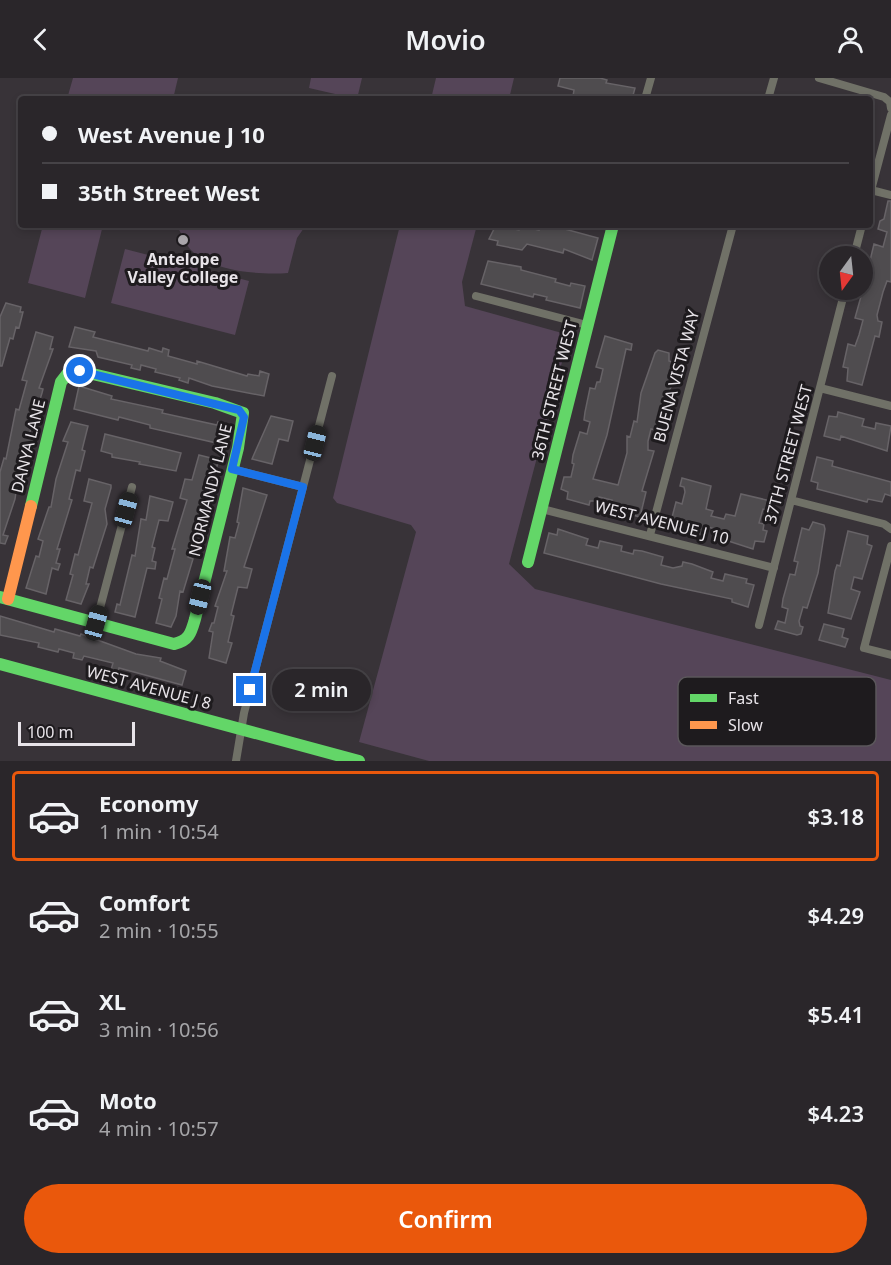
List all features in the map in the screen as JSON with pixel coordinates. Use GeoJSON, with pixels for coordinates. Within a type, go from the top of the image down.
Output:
{"type":"FeatureCollection","features":[{"type":"Feature","properties":{"kind":"street"},"geometry":{"type":"LineString","coordinates":[[646,96],[651,78]]}},
{"type":"Feature","properties":{"kind":"street"},"geometry":{"type":"LineString","coordinates":[[769,96],[774,78]]}},
{"type":"Feature","properties":{"kind":"street"},"geometry":{"type":"LineString","coordinates":[[819,78],[838,81],[884,97],[890,102],[891,108]]}},
{"type":"Feature","properties":{"kind":"street"},"geometry":{"type":"LineString","coordinates":[[873,181],[891,115]]}},
{"type":"Feature","properties":{"kind":"street"},"geometry":{"type":"LineString","coordinates":[[873,192],[891,195]]}},
{"type":"Feature","properties":{"kind":"street","name":"36TH STREET WEST"},"geometry":{"type":"LineString","coordinates":[[528,562],[611,228]]}},
{"type":"Feature","properties":{"kind":"street","name":"BUENA VISTA WAY"},"geometry":{"type":"LineString","coordinates":[[650,535],[732,228]]}},
{"type":"Feature","properties":{"kind":"street"},"geometry":{"type":"LineString","coordinates":[[857,246],[861,228]]}},
{"type":"Feature","properties":{"kind":"street"},"geometry":{"type":"LineString","coordinates":[[476,296],[586,325]]}},
{"type":"Feature","properties":{"kind":"street","name":"37TH STREET WEST"},"geometry":{"type":"LineString","coordinates":[[759,626],[843,300]]}},
{"type":"Feature","properties":{"kind":"street","name":"NORMANDY LANE"},"geometry":{"type":"LineString","coordinates":[[68,373],[80,371],[215,403],[243,413],[232,469],[191,634],[184,642],[174,644],[96,623]]}},
{"type":"Feature","properties":{"kind":"street","name":"DANYA LANE"},"geometry":{"type":"LineString","coordinates":[[4,598],[61,382],[68,373]]}},
{"type":"Feature","properties":{"kind":"street"},"geometry":{"type":"LineString","coordinates":[[236,761],[240,728],[332,376]]}},
{"type":"Feature","properties":{"kind":"street"},"geometry":{"type":"LineString","coordinates":[[820,388],[891,405]]}},
{"type":"Feature","properties":{"kind":"street"},"geometry":{"type":"LineString","coordinates":[[232,469],[303,487]]}},
{"type":"Feature","properties":{"kind":"street"},"geometry":{"type":"LineString","coordinates":[[4,598],[96,623],[132,487]]}},
{"type":"Feature","properties":{"kind":"street"},"geometry":{"type":"LineString","coordinates":[[791,500],[884,524],[891,529]]}},
{"type":"Feature","properties":{"kind":"street","name":"WEST AVENUE J 10"},"geometry":{"type":"LineString","coordinates":[[542,509],[774,568]]}},
{"type":"Feature","properties":{"kind":"street"},"geometry":{"type":"LineString","coordinates":[[891,546],[864,648],[891,655]]}},
{"type":"Feature","properties":{"kind":"street","name":"WEST AVENUE J 8"},"geometry":{"type":"LineString","coordinates":[[0,664],[359,761]]}},
{"type":"Feature","properties":{"kind":"shaded area"},"geometry":{"type":"Polygon","coordinates":[[[73,78],[178,78],[174,96],[68,96],[73,78]]]}},
{"type":"Feature","properties":{"kind":"shaded area"},"geometry":{"type":"Polygon","coordinates":[[[311,78],[362,78],[358,96],[344,96],[309,88],[311,78]]]}},
{"type":"Feature","properties":{"kind":"shaded area"},"geometry":{"type":"Polygon","coordinates":[[[436,78],[514,78],[510,96],[432,96],[436,78]]]}},
{"type":"Feature","properties":{"kind":"shaded area"},"geometry":{"type":"Polygon","coordinates":[[[42,228],[102,228],[85,298],[28,283],[42,228]]]}},
{"type":"Feature","properties":{"kind":"shaded area"},"geometry":{"type":"Polygon","coordinates":[[[178,228],[304,228],[297,238],[288,273],[250,272],[223,267],[199,257],[190,249],[178,228]]]}},
{"type":"Feature","properties":{"kind":"shaded area"},"geometry":{"type":"Polygon","coordinates":[[[399,228],[476,228],[462,282],[465,306],[562,333],[567,343],[509,564],[535,589],[891,680],[891,761],[429,761],[359,742],[416,532],[411,525],[337,503],[333,498],[399,228]]]}},
{"type":"Feature","properties":{"kind":"shaded area"},"geometry":{"type":"Polygon","coordinates":[[[125,249],[249,281],[235,335],[111,303],[125,249]]]}},
{"type":"Feature","properties":{"kind":"building"},"geometry":{"type":"Polygon","coordinates":[[[560,78],[600,78],[607,80],[606,83],[635,88],[633,96],[573,96],[574,90],[558,86],[560,78]]]}},
{"type":"Feature","properties":{"kind":"building"},"geometry":{"type":"Polygon","coordinates":[[[888,201],[891,201],[891,282],[887,281],[883,292],[877,315],[878,321],[882,322],[879,337],[875,336],[862,385],[847,381],[848,368],[843,367],[848,344],[855,346],[863,320],[855,318],[860,300],[873,300],[873,248],[874,244],[883,247],[887,232],[878,229],[880,221],[884,219],[888,201]]]}},
{"type":"Feature","properties":{"kind":"building"},"geometry":{"type":"Polygon","coordinates":[[[494,228],[539,230],[539,228],[561,228],[598,238],[592,260],[564,249],[563,253],[527,244],[522,250],[497,245],[498,241],[489,239],[494,228]]]}},
{"type":"Feature","properties":{"kind":"building"},"geometry":{"type":"Polygon","coordinates":[[[488,261],[521,267],[521,270],[556,279],[555,282],[570,286],[571,283],[585,286],[580,308],[546,300],[547,297],[534,294],[533,297],[481,284],[488,261]]]}},
{"type":"Feature","properties":{"kind":"building"},"geometry":{"type":"Polygon","coordinates":[[[6,303],[21,307],[20,312],[23,312],[19,328],[16,327],[13,339],[10,338],[2,366],[0,366],[0,317],[6,303]]]}},
{"type":"Feature","properties":{"kind":"building"},"geometry":{"type":"Polygon","coordinates":[[[75,327],[95,332],[93,337],[148,351],[149,348],[162,352],[163,348],[169,350],[168,356],[197,364],[197,361],[247,376],[248,374],[259,376],[260,371],[269,374],[264,396],[212,386],[189,378],[188,383],[179,380],[180,378],[155,372],[156,369],[141,365],[140,370],[131,368],[132,365],[98,357],[96,351],[69,347],[75,327]]]}},
{"type":"Feature","properties":{"kind":"building"},"geometry":{"type":"Polygon","coordinates":[[[36,332],[53,337],[50,349],[53,349],[39,388],[43,389],[28,438],[33,439],[28,447],[22,471],[19,470],[15,499],[3,535],[8,536],[5,544],[0,543],[0,472],[4,458],[6,459],[16,409],[19,410],[27,381],[22,380],[36,332]]]}},
{"type":"Feature","properties":{"kind":"building"},"geometry":{"type":"Polygon","coordinates":[[[605,336],[632,344],[631,350],[626,349],[607,435],[593,479],[618,485],[627,453],[627,436],[630,437],[634,421],[637,422],[641,393],[655,353],[658,350],[669,353],[669,361],[676,363],[671,387],[667,395],[664,394],[661,406],[665,407],[659,431],[651,429],[648,441],[648,450],[654,451],[642,491],[646,492],[640,517],[610,509],[612,500],[599,497],[598,501],[590,501],[589,505],[567,499],[568,492],[561,489],[564,477],[571,477],[574,464],[572,463],[573,455],[580,432],[587,434],[590,422],[584,420],[585,412],[590,388],[595,389],[597,382],[600,382],[603,369],[596,367],[605,336]]]}},
{"type":"Feature","properties":{"kind":"building"},"geometry":{"type":"Polygon","coordinates":[[[79,386],[112,396],[111,399],[163,410],[162,413],[217,425],[218,422],[226,424],[221,444],[150,428],[150,425],[119,417],[118,420],[74,409],[79,386]]]}},
{"type":"Feature","properties":{"kind":"building"},"geometry":{"type":"Polygon","coordinates":[[[838,412],[864,419],[862,426],[875,429],[876,423],[891,426],[887,451],[841,436],[840,440],[824,436],[829,416],[837,417],[838,412]]]}},
{"type":"Feature","properties":{"kind":"building"},"geometry":{"type":"Polygon","coordinates":[[[271,416],[293,421],[288,441],[279,439],[272,464],[252,459],[271,416]]]}},
{"type":"Feature","properties":{"kind":"building"},"geometry":{"type":"Polygon","coordinates":[[[71,422],[88,426],[82,450],[85,451],[80,471],[76,470],[69,499],[72,500],[57,549],[60,549],[56,563],[60,564],[58,570],[52,568],[46,594],[26,588],[36,556],[39,557],[43,541],[38,539],[49,507],[51,507],[56,479],[68,442],[63,441],[71,422]]]}},
{"type":"Feature","properties":{"kind":"building"},"geometry":{"type":"Polygon","coordinates":[[[105,434],[181,453],[176,471],[112,457],[112,454],[101,451],[105,434]]]}},
{"type":"Feature","properties":{"kind":"building"},"geometry":{"type":"Polygon","coordinates":[[[199,455],[219,460],[208,493],[205,492],[201,508],[206,509],[204,518],[202,517],[188,557],[193,559],[183,592],[180,591],[176,616],[171,627],[156,623],[162,599],[159,598],[164,578],[167,579],[175,549],[172,549],[187,500],[180,498],[185,479],[192,480],[199,455]]]}},
{"type":"Feature","properties":{"kind":"building"},"geometry":{"type":"Polygon","coordinates":[[[817,457],[833,461],[832,466],[891,482],[891,496],[885,494],[882,502],[868,499],[867,502],[817,489],[818,483],[811,481],[817,457]]]}},
{"type":"Feature","properties":{"kind":"building"},"geometry":{"type":"Polygon","coordinates":[[[682,478],[711,486],[706,509],[713,511],[711,516],[724,519],[726,514],[735,516],[741,494],[771,501],[769,510],[763,509],[759,523],[764,524],[763,530],[767,531],[764,542],[755,541],[753,549],[719,538],[721,531],[705,526],[702,535],[670,525],[676,502],[682,504],[685,492],[684,487],[680,486],[682,478]]]}},
{"type":"Feature","properties":{"kind":"building"},"geometry":{"type":"Polygon","coordinates":[[[89,479],[111,485],[111,488],[105,509],[107,524],[93,568],[90,567],[86,584],[89,584],[81,604],[66,600],[73,575],[70,574],[75,554],[78,555],[92,503],[84,501],[89,479]]]}},
{"type":"Feature","properties":{"kind":"building"},"geometry":{"type":"Polygon","coordinates":[[[243,488],[267,495],[244,567],[252,569],[247,588],[238,587],[231,615],[234,616],[228,642],[232,643],[226,663],[209,658],[213,632],[209,631],[214,623],[218,607],[215,606],[227,571],[224,571],[230,537],[235,538],[239,523],[237,522],[243,488]]]}},
{"type":"Feature","properties":{"kind":"building"},"geometry":{"type":"Polygon","coordinates":[[[150,496],[173,502],[168,521],[159,520],[152,547],[155,548],[152,561],[156,562],[155,569],[147,568],[135,617],[115,612],[117,604],[120,605],[132,555],[135,556],[141,519],[146,520],[150,496]]]}},
{"type":"Feature","properties":{"kind":"building"},"geometry":{"type":"Polygon","coordinates":[[[813,522],[824,525],[825,529],[818,573],[807,608],[803,607],[799,621],[800,626],[803,627],[801,634],[797,635],[775,629],[778,621],[785,623],[788,609],[782,607],[783,599],[790,574],[795,575],[798,562],[794,561],[802,528],[809,530],[813,522]]]}},
{"type":"Feature","properties":{"kind":"building"},"geometry":{"type":"Polygon","coordinates":[[[558,529],[588,539],[586,545],[598,548],[600,541],[622,546],[621,551],[633,554],[634,550],[642,551],[663,557],[661,565],[673,568],[682,566],[683,562],[713,572],[711,578],[723,581],[725,574],[747,579],[746,583],[754,585],[748,607],[732,602],[732,599],[661,584],[544,553],[549,533],[557,535],[558,529]]]}},
{"type":"Feature","properties":{"kind":"building"},"geometry":{"type":"Polygon","coordinates":[[[848,531],[868,536],[867,544],[872,546],[862,579],[854,577],[851,589],[860,592],[851,619],[828,613],[835,571],[837,565],[840,566],[848,531]]]}},
{"type":"Feature","properties":{"kind":"building"},"geometry":{"type":"Polygon","coordinates":[[[0,616],[54,632],[55,629],[80,636],[81,634],[136,654],[161,658],[160,661],[186,671],[182,685],[119,668],[118,672],[111,670],[113,663],[84,656],[82,660],[73,658],[74,653],[59,649],[58,652],[38,647],[39,643],[0,635],[0,616]]]}},
{"type":"Feature","properties":{"kind":"building"},"geometry":{"type":"Polygon","coordinates":[[[824,624],[844,629],[842,637],[848,639],[845,647],[819,640],[824,624]]]}},
{"type":"Feature","properties":{"kind":"traffic: fast"},"geometry":{"type":"LineString","coordinates":[[528,562],[612,228]]}},
{"type":"Feature","properties":{"kind":"traffic: fast"},"geometry":{"type":"LineString","coordinates":[[0,597],[174,644],[186,638],[191,632],[195,619],[238,448],[243,413],[215,403],[80,371],[68,373],[61,382],[31,506]]}},
{"type":"Feature","properties":{"kind":"traffic: fast"},"geometry":{"type":"LineString","coordinates":[[0,664],[359,761]]}},
{"type":"Feature","properties":{"kind":"traffic: slow"},"geometry":{"type":"LineString","coordinates":[[8,599],[31,506]]}},
{"type":"Feature","properties":{"kind":"place","name":"Antelope Valley College"},"geometry":{"type":"Point","coordinates":[183,240]}},
{"type":"Feature","properties":{"kind":"route"},"geometry":{"type":"LineString","coordinates":[[80,371],[239,410],[244,417],[232,469],[303,487],[250,690]]}}]}
